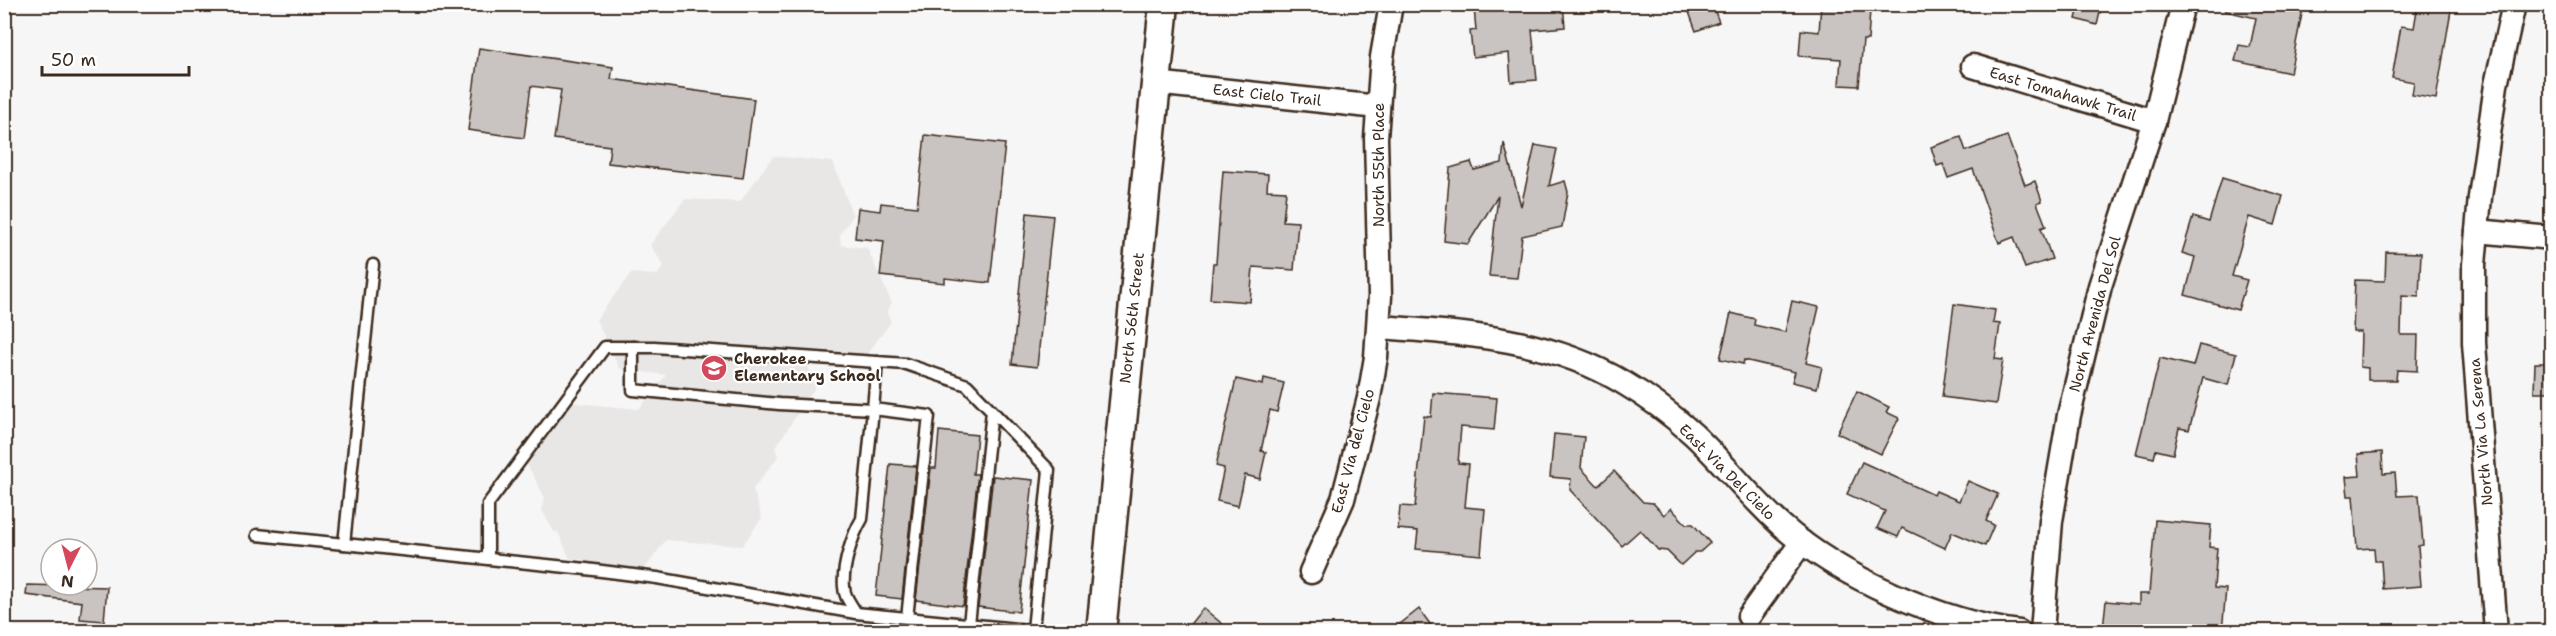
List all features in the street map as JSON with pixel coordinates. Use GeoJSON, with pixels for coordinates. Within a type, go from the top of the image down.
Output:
{"type":"FeatureCollection","features":[{"type":"Feature","properties":{"kind":"street","name":"North 56th Street"},"geometry":{"type":"LineString","coordinates":[[1101,632],[1164,4]]}},
{"type":"Feature","properties":{"kind":"street","name":"North 55th Place"},"geometry":{"type":"LineString","coordinates":[[1379,327],[1376,138],[1382,57],[1391,4]]}},
{"type":"Feature","properties":{"kind":"street","name":"North Avenida Del Sol"},"geometry":{"type":"LineString","coordinates":[[2042,632],[2051,522],[2069,415],[2102,278],[2154,122],[2183,4]]}},
{"type":"Feature","properties":{"kind":"street","name":"North Via La Serena"},"geometry":{"type":"LineString","coordinates":[[2496,632],[2474,343],[2477,231],[2496,85],[2514,4]]}},
{"type":"Feature","properties":{"kind":"street","name":"East Tomahawk Trail"},"geometry":{"type":"LineString","coordinates":[[1973,66],[2154,122]]}},
{"type":"Feature","properties":{"kind":"street","name":"East Cielo Trail"},"geometry":{"type":"LineString","coordinates":[[1155,83],[1378,107]]}},
{"type":"Feature","properties":{"kind":"street"},"geometry":{"type":"LineString","coordinates":[[2477,231],[2552,238]]}},
{"type":"Feature","properties":{"kind":"street","name":"East Via Del Cielo"},"geometry":{"type":"LineString","coordinates":[[1379,327],[1499,339],[1537,346],[1584,363],[1623,382],[1694,435],[1726,471],[1781,525],[1802,542],[1834,562],[1904,599],[1956,617],[2019,632]]}},
{"type":"Feature","properties":{"kind":"street","name":"East Via del Cielo"},"geometry":{"type":"LineString","coordinates":[[1311,572],[1343,499],[1369,398],[1379,327]]}},
{"type":"Feature","properties":{"kind":"street"},"geometry":{"type":"LineString","coordinates":[[1749,616],[1802,542]]}},
{"type":"Feature","properties":{"kind":"lane"},"geometry":{"type":"LineString","coordinates":[[344,544],[373,265]]}},
{"type":"Feature","properties":{"kind":"lane"},"geometry":{"type":"LineString","coordinates":[[488,559],[488,504],[605,347],[906,364],[967,385],[1049,470],[1033,630]]}},
{"type":"Feature","properties":{"kind":"lane"},"geometry":{"type":"LineString","coordinates":[[633,347],[633,390],[779,404],[873,409],[929,416],[907,618]]}},
{"type":"Feature","properties":{"kind":"lane"},"geometry":{"type":"LineString","coordinates":[[856,613],[843,587],[853,533],[862,519],[877,362]]}},
{"type":"Feature","properties":{"kind":"lane"},"geometry":{"type":"LineString","coordinates":[[969,624],[992,411]]}},
{"type":"Feature","properties":{"kind":"lane"},"geometry":{"type":"LineString","coordinates":[[257,535],[657,578],[856,613],[1047,632]]}},
{"type":"Feature","properties":{"kind":"shaded area","name":"Cherokee Elementary School"},"geometry":{"type":"Polygon","coordinates":[[[773,156],[833,162],[853,216],[840,234],[841,245],[867,248],[892,303],[887,312],[891,322],[862,361],[818,356],[808,366],[816,386],[775,448],[778,457],[753,489],[762,518],[742,546],[666,540],[637,579],[588,575],[581,559],[570,559],[558,532],[554,532],[541,509],[545,498],[520,451],[556,401],[639,409],[666,375],[620,369],[596,320],[631,273],[657,275],[664,266],[650,245],[685,199],[740,202],[773,156]]]}},
{"type":"Feature","properties":{"kind":"building"},"geometry":{"type":"Polygon","coordinates":[[[1563,4],[1565,27],[1532,30],[1537,80],[1511,82],[1509,53],[1473,57],[1470,31],[1476,30],[1474,8],[1563,4]]]}},
{"type":"Feature","properties":{"kind":"building"},"geometry":{"type":"Polygon","coordinates":[[[1686,4],[1712,4],[1719,22],[1696,31],[1686,4]]]}},
{"type":"Feature","properties":{"kind":"building"},"geometry":{"type":"Polygon","coordinates":[[[1821,4],[1851,4],[1850,8],[1870,10],[1868,40],[1863,40],[1859,86],[1839,85],[1841,59],[1799,56],[1801,30],[1819,32],[1821,4]]]}},
{"type":"Feature","properties":{"kind":"building"},"geometry":{"type":"Polygon","coordinates":[[[2080,4],[2102,4],[2097,25],[2076,19],[2080,4]]]}},
{"type":"Feature","properties":{"kind":"building"},"geometry":{"type":"Polygon","coordinates":[[[2226,4],[2304,4],[2290,73],[2235,61],[2239,45],[2250,47],[2256,18],[2225,11],[2226,4]]]}},
{"type":"Feature","properties":{"kind":"building"},"geometry":{"type":"Polygon","coordinates":[[[2418,4],[2452,4],[2436,99],[2412,95],[2414,82],[2392,78],[2401,26],[2414,28],[2418,4]]]}},
{"type":"Feature","properties":{"kind":"building"},"geometry":{"type":"Polygon","coordinates":[[[479,48],[613,67],[611,79],[754,99],[743,178],[608,163],[610,146],[554,139],[561,90],[531,86],[524,138],[468,130],[479,48]]]}},
{"type":"Feature","properties":{"kind":"building"},"geometry":{"type":"Polygon","coordinates":[[[925,135],[1005,144],[990,283],[945,278],[945,283],[880,276],[884,241],[855,238],[858,208],[880,211],[881,203],[917,207],[925,135]]]}},
{"type":"Feature","properties":{"kind":"building"},"geometry":{"type":"Polygon","coordinates":[[[2007,136],[2025,185],[2035,181],[2042,201],[2037,203],[2046,226],[2041,228],[2052,259],[2025,268],[2014,237],[1999,243],[1973,169],[1948,178],[1943,164],[1937,166],[1931,147],[1961,137],[1966,151],[2007,136]]]}},
{"type":"Feature","properties":{"kind":"building"},"geometry":{"type":"Polygon","coordinates":[[[1504,143],[1521,206],[1535,145],[1557,149],[1549,186],[1565,181],[1568,192],[1562,227],[1522,236],[1517,278],[1489,276],[1498,196],[1468,244],[1444,241],[1450,168],[1471,162],[1474,170],[1502,163],[1504,143]]]}},
{"type":"Feature","properties":{"kind":"building"},"geometry":{"type":"Polygon","coordinates":[[[1223,171],[1268,174],[1267,190],[1286,191],[1283,221],[1298,222],[1294,270],[1253,267],[1250,302],[1210,299],[1213,263],[1216,263],[1223,171]]]}},
{"type":"Feature","properties":{"kind":"building"},"geometry":{"type":"Polygon","coordinates":[[[2222,178],[2283,196],[2275,225],[2249,217],[2232,276],[2247,280],[2238,310],[2185,295],[2195,257],[2182,253],[2193,217],[2209,222],[2222,178]]]}},
{"type":"Feature","properties":{"kind":"building"},"geometry":{"type":"Polygon","coordinates":[[[1027,213],[1053,216],[1037,367],[1012,364],[1027,213]]]}},
{"type":"Feature","properties":{"kind":"building"},"geometry":{"type":"Polygon","coordinates":[[[2386,252],[2421,253],[2419,297],[2402,296],[2401,335],[2418,335],[2417,371],[2397,370],[2396,380],[2368,380],[2368,368],[2360,367],[2361,332],[2353,332],[2355,280],[2385,281],[2386,252]]]}},
{"type":"Feature","properties":{"kind":"building"},"geometry":{"type":"Polygon","coordinates":[[[1792,301],[1819,307],[1806,363],[1822,367],[1817,388],[1792,382],[1795,372],[1744,360],[1743,364],[1720,359],[1731,313],[1755,319],[1754,325],[1785,332],[1792,301]]]}},
{"type":"Feature","properties":{"kind":"building"},"geometry":{"type":"Polygon","coordinates":[[[1954,304],[1995,310],[1993,323],[2000,324],[1995,359],[2003,360],[1996,404],[1942,397],[1954,304]]]}},
{"type":"Feature","properties":{"kind":"building"},"geometry":{"type":"Polygon","coordinates":[[[2199,345],[2236,354],[2228,385],[2203,378],[2189,430],[2179,428],[2173,454],[2156,450],[2154,458],[2136,454],[2160,358],[2193,366],[2199,345]]]}},
{"type":"Feature","properties":{"kind":"building"},"geometry":{"type":"Polygon","coordinates":[[[2535,363],[2552,363],[2552,392],[2534,392],[2535,363]]]}},
{"type":"Feature","properties":{"kind":"building"},"geometry":{"type":"Polygon","coordinates":[[[1264,378],[1284,383],[1277,412],[1270,410],[1261,451],[1266,452],[1260,479],[1245,475],[1238,506],[1217,501],[1224,468],[1216,466],[1236,379],[1263,385],[1264,378]]]}},
{"type":"Feature","properties":{"kind":"building"},"geometry":{"type":"Polygon","coordinates":[[[1857,391],[1889,407],[1886,412],[1899,418],[1881,454],[1837,433],[1857,391]]]}},
{"type":"Feature","properties":{"kind":"building"},"geometry":{"type":"Polygon","coordinates":[[[1433,393],[1497,398],[1494,430],[1461,427],[1458,463],[1469,464],[1465,507],[1485,509],[1481,555],[1416,549],[1418,531],[1398,529],[1400,506],[1415,507],[1424,416],[1431,417],[1433,393]]]}},
{"type":"Feature","properties":{"kind":"building"},"geometry":{"type":"Polygon","coordinates":[[[939,431],[977,435],[973,474],[978,474],[963,606],[916,600],[931,468],[936,468],[939,431]]]}},
{"type":"Feature","properties":{"kind":"building"},"geometry":{"type":"Polygon","coordinates":[[[1554,434],[1584,437],[1581,468],[1598,486],[1614,471],[1643,502],[1653,503],[1664,515],[1671,508],[1686,524],[1693,524],[1710,543],[1700,552],[1695,552],[1681,565],[1667,551],[1658,550],[1640,530],[1622,546],[1570,490],[1571,479],[1550,477],[1554,434]]]}},
{"type":"Feature","properties":{"kind":"building"},"geometry":{"type":"Polygon","coordinates":[[[2382,452],[2383,474],[2395,473],[2397,496],[2419,495],[2423,545],[2418,546],[2421,586],[2383,589],[2381,561],[2375,561],[2374,548],[2357,549],[2353,496],[2348,496],[2346,477],[2360,476],[2358,454],[2382,452]]]}},
{"type":"Feature","properties":{"kind":"building"},"geometry":{"type":"Polygon","coordinates":[[[1862,462],[1934,495],[1936,491],[1959,501],[1968,481],[1998,494],[1986,521],[1994,525],[1985,546],[1952,532],[1945,548],[1902,528],[1898,537],[1877,528],[1885,511],[1847,494],[1862,462]]]}},
{"type":"Feature","properties":{"kind":"building"},"geometry":{"type":"Polygon","coordinates":[[[890,464],[916,466],[902,599],[876,596],[890,464]]]}},
{"type":"Feature","properties":{"kind":"building"},"geometry":{"type":"Polygon","coordinates":[[[993,476],[1033,480],[1019,612],[978,607],[993,476]]]}},
{"type":"Feature","properties":{"kind":"building"},"geometry":{"type":"Polygon","coordinates":[[[2155,520],[2211,525],[2209,547],[2217,548],[2214,588],[2226,589],[2222,632],[2139,632],[2103,628],[2106,601],[2139,604],[2139,594],[2149,594],[2155,520]]]}},
{"type":"Feature","properties":{"kind":"building"},"geometry":{"type":"Polygon","coordinates":[[[27,585],[39,585],[39,597],[26,595],[27,585]]]}},
{"type":"Feature","properties":{"kind":"building"},"geometry":{"type":"Polygon","coordinates":[[[99,587],[107,587],[104,621],[80,619],[82,602],[42,597],[99,597],[99,587]]]}},
{"type":"Feature","properties":{"kind":"building"},"geometry":{"type":"Polygon","coordinates":[[[1203,608],[1232,632],[1184,632],[1203,608]]]}},
{"type":"Feature","properties":{"kind":"building"},"geometry":{"type":"Polygon","coordinates":[[[1419,609],[1436,632],[1390,632],[1419,609]]]}},
{"type":"Feature","properties":{"kind":"place","name":"Cherokee Elementary School"},"geometry":{"type":"Point","coordinates":[714,368]}}]}
